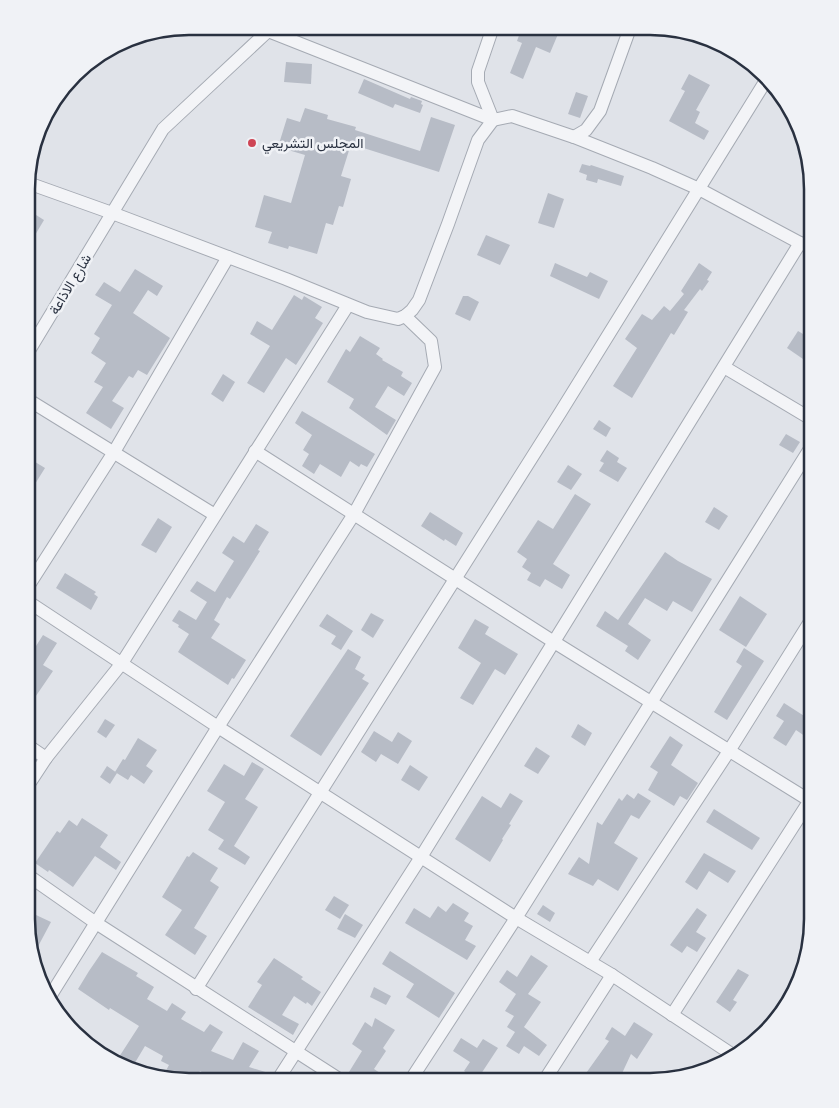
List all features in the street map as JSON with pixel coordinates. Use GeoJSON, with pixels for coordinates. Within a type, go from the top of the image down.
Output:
{"type":"FeatureCollection","features":[{"type":"Feature","properties":{"kind":"street","name":"شارع الاذاعة"},"geometry":{"type":"LineString","coordinates":[[35,341],[163,129],[264,35]]}},
{"type":"Feature","properties":{"kind":"street","name":"شارع الاذاعة"},"geometry":{"type":"LineString","coordinates":[[278,35],[493,120]]}},
{"type":"Feature","properties":{"kind":"street"},"geometry":{"type":"LineString","coordinates":[[490,35],[478,71],[478,82],[493,120]]}},
{"type":"Feature","properties":{"kind":"street"},"geometry":{"type":"LineString","coordinates":[[574,137],[586,130],[600,111],[627,35]]}},
{"type":"Feature","properties":{"kind":"street"},"geometry":{"type":"LineString","coordinates":[[196,988],[456,578],[763,84]]}},
{"type":"Feature","properties":{"kind":"street"},"geometry":{"type":"LineString","coordinates":[[35,186],[228,257],[367,312],[398,319],[412,310],[419,300],[478,140],[493,120],[512,116],[574,137],[652,168],[804,245]]}},
{"type":"Feature","properties":{"kind":"street"},"geometry":{"type":"LineString","coordinates":[[282,1073],[421,857],[800,243]]}},
{"type":"Feature","properties":{"kind":"street"},"geometry":{"type":"LineString","coordinates":[[35,575],[114,452],[228,257]]}},
{"type":"Feature","properties":{"kind":"street"},"geometry":{"type":"LineString","coordinates":[[35,774],[122,663],[348,305]]}},
{"type":"Feature","properties":{"kind":"street"},"geometry":{"type":"LineString","coordinates":[[53,991],[218,726],[354,514],[435,367],[431,340],[405,316]]}},
{"type":"Feature","properties":{"kind":"street"},"geometry":{"type":"LineString","coordinates":[[724,367],[804,415]]}},
{"type":"Feature","properties":{"kind":"street"},"geometry":{"type":"LineString","coordinates":[[35,404],[215,515]]}},
{"type":"Feature","properties":{"kind":"street"},"geometry":{"type":"LineString","coordinates":[[256,451],[651,703],[804,795]]}},
{"type":"Feature","properties":{"kind":"street"},"geometry":{"type":"LineString","coordinates":[[415,1073],[516,918],[804,458]]}},
{"type":"Feature","properties":{"kind":"street"},"geometry":{"type":"LineString","coordinates":[[35,606],[320,793],[516,918],[612,975],[728,1051]]}},
{"type":"Feature","properties":{"kind":"street"},"geometry":{"type":"LineString","coordinates":[[590,962],[729,751],[804,630]]}},
{"type":"Feature","properties":{"kind":"street"},"geometry":{"type":"LineString","coordinates":[[35,750],[46,758]]}},
{"type":"Feature","properties":{"kind":"street"},"geometry":{"type":"LineString","coordinates":[[672,1015],[804,812]]}},
{"type":"Feature","properties":{"kind":"street"},"geometry":{"type":"LineString","coordinates":[[35,880],[96,923],[329,1073]]}},
{"type":"Feature","properties":{"kind":"street"},"geometry":{"type":"LineString","coordinates":[[550,1073],[612,975]]}},
{"type":"Feature","properties":{"kind":"building"},"geometry":{"type":"Polygon","coordinates":[[[519,35],[558,35],[550,53],[536,47],[523,79],[510,73],[522,43],[517,41],[519,35]]]}},
{"type":"Feature","properties":{"kind":"building"},"geometry":{"type":"Polygon","coordinates":[[[286,62],[312,64],[311,84],[284,82],[286,62]]]}},
{"type":"Feature","properties":{"kind":"building"},"geometry":{"type":"Polygon","coordinates":[[[689,74],[710,85],[696,110],[700,112],[695,123],[709,131],[704,140],[669,121],[685,91],[681,89],[689,74]]]}},
{"type":"Feature","properties":{"kind":"building"},"geometry":{"type":"Polygon","coordinates":[[[364,79],[410,99],[411,97],[422,101],[421,104],[423,105],[420,113],[395,104],[393,108],[358,93],[364,79]]]}},
{"type":"Feature","properties":{"kind":"building"},"geometry":{"type":"Polygon","coordinates":[[[576,92],[588,96],[580,118],[568,114],[576,92]]]}},
{"type":"Feature","properties":{"kind":"building"},"geometry":{"type":"Polygon","coordinates":[[[305,108],[328,115],[327,119],[356,127],[355,130],[420,151],[431,117],[455,125],[439,172],[351,144],[341,176],[351,179],[343,207],[339,206],[333,225],[326,223],[317,254],[289,246],[288,249],[268,243],[272,232],[255,227],[264,195],[291,203],[305,155],[278,147],[287,118],[300,122],[305,108]]]}},
{"type":"Feature","properties":{"kind":"building"},"geometry":{"type":"Polygon","coordinates":[[[582,164],[591,165],[624,176],[621,186],[598,179],[597,183],[586,180],[587,175],[579,172],[582,164]]]}},
{"type":"Feature","properties":{"kind":"building"},"geometry":{"type":"Polygon","coordinates":[[[548,193],[564,199],[554,228],[538,223],[548,193]]]}},
{"type":"Feature","properties":{"kind":"building"},"geometry":{"type":"Polygon","coordinates":[[[35,214],[44,220],[35,235],[35,214]]]}},
{"type":"Feature","properties":{"kind":"building"},"geometry":{"type":"Polygon","coordinates":[[[486,235],[510,245],[500,265],[477,255],[486,235]]]}},
{"type":"Feature","properties":{"kind":"building"},"geometry":{"type":"Polygon","coordinates":[[[555,263],[587,277],[590,272],[608,281],[599,299],[550,276],[555,263]]]}},
{"type":"Feature","properties":{"kind":"building"},"geometry":{"type":"Polygon","coordinates":[[[699,263],[712,272],[707,280],[709,281],[702,291],[700,289],[684,310],[688,312],[674,335],[671,333],[632,398],[613,386],[637,348],[625,339],[642,314],[652,320],[664,306],[670,311],[684,294],[681,291],[699,263]]]}},
{"type":"Feature","properties":{"kind":"building"},"geometry":{"type":"Polygon","coordinates":[[[135,269],[163,286],[157,296],[148,290],[133,313],[170,338],[147,375],[138,370],[133,378],[129,376],[112,401],[124,408],[111,429],[86,413],[103,387],[94,382],[106,363],[91,353],[100,338],[94,334],[112,305],[95,295],[104,282],[120,292],[135,269]]]}},
{"type":"Feature","properties":{"kind":"building"},"geometry":{"type":"Polygon","coordinates":[[[294,295],[302,300],[304,296],[322,307],[315,318],[323,323],[296,365],[286,358],[264,393],[247,383],[270,346],[250,334],[257,321],[272,330],[294,295]]]}},
{"type":"Feature","properties":{"kind":"building"},"geometry":{"type":"Polygon","coordinates":[[[463,296],[468,296],[479,302],[470,321],[455,314],[463,296]]]}},
{"type":"Feature","properties":{"kind":"building"},"geometry":{"type":"Polygon","coordinates":[[[798,331],[804,335],[803,359],[787,348],[798,331]]]}},
{"type":"Feature","properties":{"kind":"building"},"geometry":{"type":"Polygon","coordinates":[[[360,336],[380,348],[376,354],[382,360],[403,372],[401,376],[412,383],[404,396],[388,386],[375,407],[396,420],[387,435],[349,408],[354,399],[327,382],[346,349],[350,352],[360,336]]]}},
{"type":"Feature","properties":{"kind":"building"},"geometry":{"type":"Polygon","coordinates":[[[223,374],[235,382],[223,402],[211,394],[223,374]]]}},
{"type":"Feature","properties":{"kind":"building"},"geometry":{"type":"Polygon","coordinates":[[[302,411],[375,454],[367,467],[361,464],[359,467],[350,461],[341,477],[320,464],[314,474],[302,466],[309,454],[303,450],[312,435],[295,423],[302,411]]]}},
{"type":"Feature","properties":{"kind":"building"},"geometry":{"type":"Polygon","coordinates":[[[599,420],[611,428],[606,437],[593,429],[599,420]]]}},
{"type":"Feature","properties":{"kind":"building"},"geometry":{"type":"Polygon","coordinates":[[[786,434],[800,442],[793,453],[779,445],[786,434]]]}},
{"type":"Feature","properties":{"kind":"building"},"geometry":{"type":"Polygon","coordinates":[[[607,450],[619,458],[617,462],[627,468],[618,482],[599,471],[604,463],[600,461],[607,450]]]}},
{"type":"Feature","properties":{"kind":"building"},"geometry":{"type":"Polygon","coordinates":[[[35,462],[45,468],[35,484],[35,462]]]}},
{"type":"Feature","properties":{"kind":"building"},"geometry":{"type":"Polygon","coordinates":[[[568,465],[582,474],[571,490],[557,482],[568,465]]]}},
{"type":"Feature","properties":{"kind":"building"},"geometry":{"type":"Polygon","coordinates":[[[575,494],[591,504],[553,564],[570,575],[562,589],[545,579],[540,587],[527,580],[531,573],[522,567],[527,559],[517,552],[538,520],[553,529],[575,494]]]}},
{"type":"Feature","properties":{"kind":"building"},"geometry":{"type":"Polygon","coordinates":[[[714,507],[728,516],[719,530],[705,522],[714,507]]]}},
{"type":"Feature","properties":{"kind":"building"},"geometry":{"type":"Polygon","coordinates":[[[430,512],[463,533],[456,546],[445,539],[444,541],[421,526],[430,512]]]}},
{"type":"Feature","properties":{"kind":"building"},"geometry":{"type":"Polygon","coordinates":[[[158,518],[172,527],[156,553],[141,545],[158,518]]]}},
{"type":"Feature","properties":{"kind":"building"},"geometry":{"type":"Polygon","coordinates":[[[256,524],[269,532],[258,550],[260,551],[230,599],[227,597],[214,620],[220,624],[211,638],[246,660],[228,685],[178,652],[189,634],[172,621],[179,610],[196,620],[207,602],[190,591],[197,581],[215,592],[234,561],[222,553],[233,536],[244,543],[256,524]]]}},
{"type":"Feature","properties":{"kind":"building"},"geometry":{"type":"Polygon","coordinates":[[[665,552],[712,579],[692,612],[673,601],[667,611],[645,598],[628,624],[651,640],[638,660],[625,651],[628,646],[596,626],[605,611],[618,620],[665,552]]]}},
{"type":"Feature","properties":{"kind":"building"},"geometry":{"type":"Polygon","coordinates":[[[65,573],[96,592],[94,594],[98,597],[91,610],[56,588],[65,573]]]}},
{"type":"Feature","properties":{"kind":"building"},"geometry":{"type":"Polygon","coordinates":[[[740,596],[767,614],[746,647],[719,630],[740,596]]]}},
{"type":"Feature","properties":{"kind":"building"},"geometry":{"type":"Polygon","coordinates":[[[371,613],[384,620],[373,638],[361,630],[371,613]]]}},
{"type":"Feature","properties":{"kind":"building"},"geometry":{"type":"Polygon","coordinates":[[[327,614],[353,631],[341,650],[331,644],[336,636],[319,626],[327,614]]]}},
{"type":"Feature","properties":{"kind":"building"},"geometry":{"type":"Polygon","coordinates":[[[475,619],[489,627],[485,634],[518,654],[505,675],[495,669],[473,705],[460,698],[481,663],[458,648],[475,619]]]}},
{"type":"Feature","properties":{"kind":"building"},"geometry":{"type":"Polygon","coordinates":[[[43,635],[57,643],[43,665],[53,671],[35,697],[35,645],[43,635]]]}},
{"type":"Feature","properties":{"kind":"building"},"geometry":{"type":"Polygon","coordinates":[[[744,648],[764,661],[727,720],[714,712],[742,666],[736,662],[744,648]]]}},
{"type":"Feature","properties":{"kind":"building"},"geometry":{"type":"Polygon","coordinates":[[[348,649],[361,657],[355,669],[365,675],[362,679],[369,683],[321,756],[290,736],[348,649]]]}},
{"type":"Feature","properties":{"kind":"building"},"geometry":{"type":"Polygon","coordinates":[[[784,703],[804,716],[804,736],[796,730],[786,746],[773,738],[784,721],[776,716],[784,703]]]}},
{"type":"Feature","properties":{"kind":"building"},"geometry":{"type":"Polygon","coordinates":[[[105,719],[115,725],[106,738],[97,732],[105,719]]]}},
{"type":"Feature","properties":{"kind":"building"},"geometry":{"type":"Polygon","coordinates":[[[578,724],[592,733],[585,746],[571,737],[578,724]]]}},
{"type":"Feature","properties":{"kind":"building"},"geometry":{"type":"Polygon","coordinates":[[[374,731],[392,742],[398,732],[412,741],[398,764],[381,754],[376,762],[361,752],[374,731]]]}},
{"type":"Feature","properties":{"kind":"building"},"geometry":{"type":"Polygon","coordinates":[[[670,736],[683,745],[671,765],[698,783],[687,800],[680,796],[674,806],[648,790],[658,772],[650,767],[670,736]]]}},
{"type":"Feature","properties":{"kind":"building"},"geometry":{"type":"Polygon","coordinates":[[[138,738],[157,750],[146,766],[153,771],[144,784],[131,775],[128,780],[115,772],[123,759],[125,760],[138,738]]]}},
{"type":"Feature","properties":{"kind":"building"},"geometry":{"type":"Polygon","coordinates":[[[536,747],[550,756],[538,774],[524,766],[536,747]]]}},
{"type":"Feature","properties":{"kind":"building"},"geometry":{"type":"Polygon","coordinates":[[[252,762],[264,769],[245,799],[258,807],[234,846],[250,857],[245,865],[218,849],[224,840],[208,830],[225,802],[207,791],[224,764],[244,776],[252,762]]]}},
{"type":"Feature","properties":{"kind":"building"},"geometry":{"type":"Polygon","coordinates":[[[410,765],[428,777],[419,791],[401,780],[410,765]]]}},
{"type":"Feature","properties":{"kind":"building"},"geometry":{"type":"Polygon","coordinates":[[[107,766],[117,773],[110,784],[100,777],[107,766]]]}},
{"type":"Feature","properties":{"kind":"building"},"geometry":{"type":"Polygon","coordinates":[[[510,793],[523,801],[490,862],[455,839],[482,796],[501,808],[510,793]]]}},
{"type":"Feature","properties":{"kind":"building"},"geometry":{"type":"Polygon","coordinates":[[[638,793],[651,801],[639,819],[631,815],[614,843],[638,858],[618,891],[598,879],[593,886],[568,874],[579,857],[589,864],[597,822],[602,825],[619,798],[622,801],[627,794],[634,799],[638,793]]]}},
{"type":"Feature","properties":{"kind":"building"},"geometry":{"type":"Polygon","coordinates":[[[714,809],[760,838],[752,850],[706,822],[714,809]]]}},
{"type":"Feature","properties":{"kind":"building"},"geometry":{"type":"Polygon","coordinates":[[[82,818],[108,835],[100,847],[121,862],[116,870],[95,856],[73,887],[49,870],[48,872],[35,863],[57,831],[60,833],[69,820],[77,826],[82,818]]]}},
{"type":"Feature","properties":{"kind":"building"},"geometry":{"type":"Polygon","coordinates":[[[193,852],[218,868],[210,881],[219,887],[194,928],[207,936],[195,955],[165,935],[182,910],[162,897],[187,856],[189,857],[193,852]]]}},
{"type":"Feature","properties":{"kind":"building"},"geometry":{"type":"Polygon","coordinates":[[[704,853],[736,871],[728,883],[709,871],[697,890],[685,882],[704,853]]]}},
{"type":"Feature","properties":{"kind":"building"},"geometry":{"type":"Polygon","coordinates":[[[334,896],[349,905],[340,919],[325,910],[334,896]]]}},
{"type":"Feature","properties":{"kind":"building"},"geometry":{"type":"Polygon","coordinates":[[[453,903],[469,913],[464,921],[473,926],[465,940],[476,946],[467,960],[405,923],[414,908],[430,918],[438,906],[446,912],[453,903]]]}},
{"type":"Feature","properties":{"kind":"building"},"geometry":{"type":"Polygon","coordinates":[[[543,905],[555,913],[550,922],[537,914],[543,905]]]}},
{"type":"Feature","properties":{"kind":"building"},"geometry":{"type":"Polygon","coordinates":[[[697,908],[707,915],[696,932],[706,938],[697,952],[687,946],[682,953],[670,945],[697,908]]]}},
{"type":"Feature","properties":{"kind":"building"},"geometry":{"type":"Polygon","coordinates":[[[345,914],[363,925],[355,938],[337,929],[345,914]]]}},
{"type":"Feature","properties":{"kind":"building"},"geometry":{"type":"Polygon","coordinates":[[[36,915],[51,922],[38,947],[35,929],[36,915]]]}},
{"type":"Feature","properties":{"kind":"building"},"geometry":{"type":"Polygon","coordinates":[[[390,951],[455,993],[439,1018],[406,997],[414,984],[382,964],[390,951]]]}},
{"type":"Feature","properties":{"kind":"building"},"geometry":{"type":"Polygon","coordinates":[[[102,952],[138,973],[136,976],[154,987],[147,999],[167,1011],[172,1003],[186,1012],[181,1019],[204,1032],[210,1024],[223,1032],[211,1051],[233,1060],[243,1042],[259,1051],[249,1067],[269,1073],[166,1071],[169,1065],[161,1061],[163,1056],[145,1046],[135,1063],[120,1056],[139,1026],[110,1008],[109,1010],[78,989],[102,952]]]}},
{"type":"Feature","properties":{"kind":"building"},"geometry":{"type":"Polygon","coordinates":[[[531,955],[548,966],[528,994],[541,1002],[524,1027],[547,1045],[539,1056],[524,1046],[519,1054],[506,1046],[515,1032],[507,1027],[514,1016],[505,1011],[516,994],[499,982],[507,970],[517,977],[531,955]]]}},
{"type":"Feature","properties":{"kind":"building"},"geometry":{"type":"Polygon","coordinates":[[[274,958],[303,977],[301,979],[321,992],[312,1006],[294,996],[282,1015],[299,1024],[293,1035],[248,1007],[262,985],[257,982],[274,958]]]}},
{"type":"Feature","properties":{"kind":"building"},"geometry":{"type":"Polygon","coordinates":[[[738,969],[749,975],[733,1000],[737,1002],[730,1012],[716,1002],[738,969]]]}},
{"type":"Feature","properties":{"kind":"building"},"geometry":{"type":"Polygon","coordinates":[[[374,987],[391,996],[386,1005],[370,997],[374,987]]]}},
{"type":"Feature","properties":{"kind":"building"},"geometry":{"type":"Polygon","coordinates":[[[375,1018],[395,1030],[383,1048],[386,1051],[374,1069],[380,1073],[351,1073],[349,1072],[362,1051],[352,1044],[365,1022],[372,1027],[375,1018]]]}},
{"type":"Feature","properties":{"kind":"building"},"geometry":{"type":"Polygon","coordinates":[[[634,1022],[653,1034],[637,1059],[631,1054],[622,1073],[586,1073],[609,1041],[605,1039],[612,1027],[625,1036],[634,1022]]]}},
{"type":"Feature","properties":{"kind":"building"},"geometry":{"type":"Polygon","coordinates":[[[461,1038],[477,1048],[483,1039],[498,1048],[482,1073],[467,1073],[464,1071],[470,1062],[453,1051],[461,1038]]]}},
{"type":"Feature","properties":{"kind":"place","name":"المجلس التشريعي"},"geometry":{"type":"Point","coordinates":[252,143]}}]}
